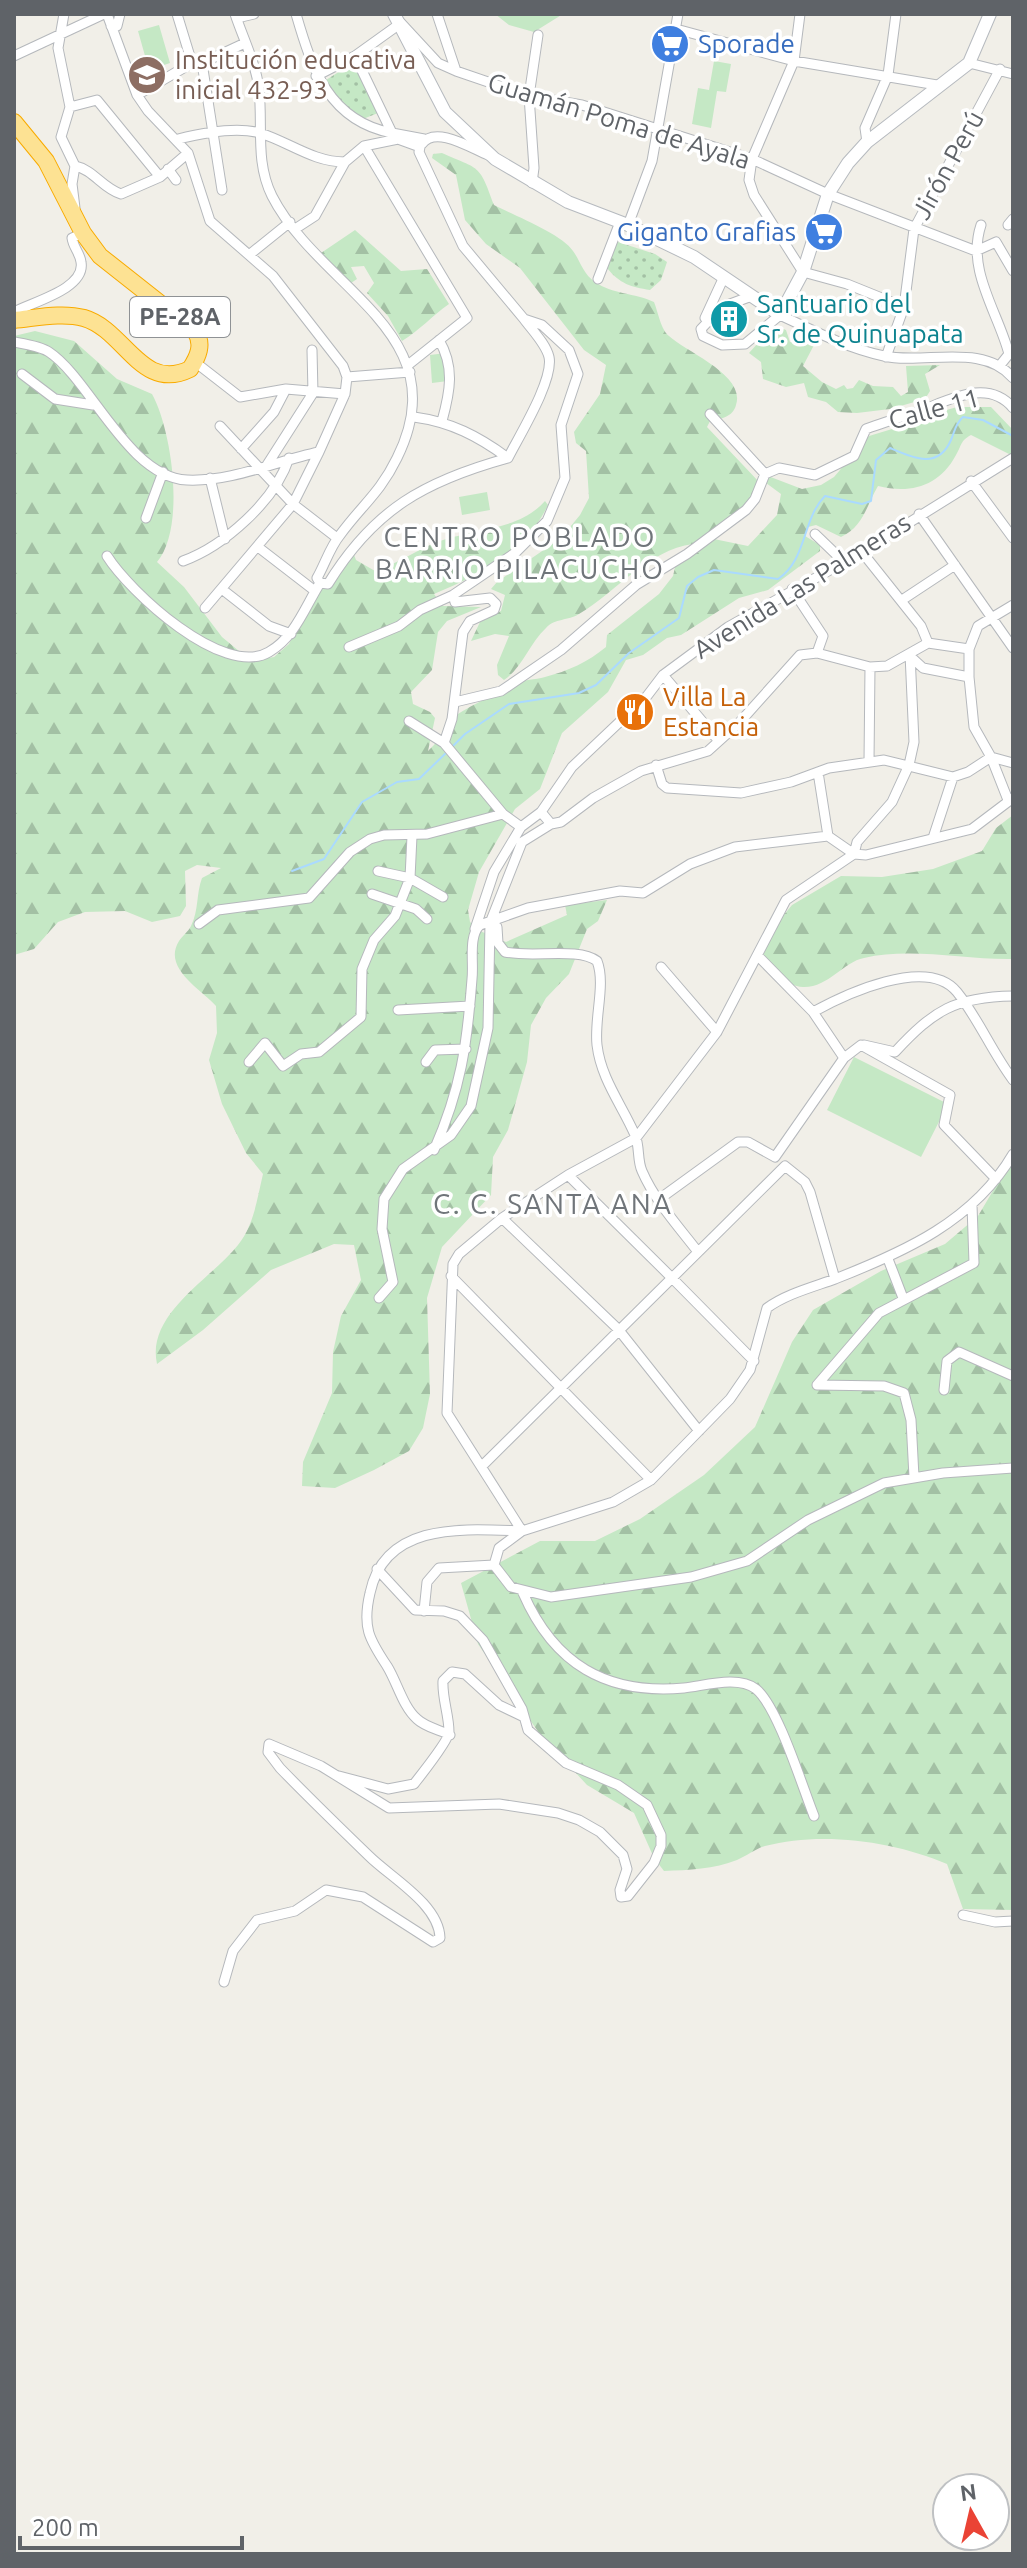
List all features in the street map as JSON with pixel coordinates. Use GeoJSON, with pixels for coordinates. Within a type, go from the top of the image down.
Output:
{"type":"FeatureCollection","features":[{"type":"Feature","properties":{"kind":"highway","name":"PE-28A"},"geometry":{"type":"LineString","coordinates":[[14,122],[46,161],[80,226],[100,256],[195,331],[200,343],[195,362],[181,373],[164,376],[150,372],[105,330],[86,319],[57,316],[14,320]]}},
{"type":"Feature","properties":{"kind":"street"},"geometry":{"type":"LineString","coordinates":[[14,312],[74,282],[81,270],[81,260],[72,238],[80,226],[72,184],[75,166],[61,137],[70,107],[59,36],[64,14]]}},
{"type":"Feature","properties":{"kind":"street"},"geometry":{"type":"LineString","coordinates":[[14,56],[105,14],[137,95],[188,153],[210,221],[273,276],[338,359],[347,377],[345,394],[293,504],[205,608]]}},
{"type":"Feature","properties":{"kind":"street"},"geometry":{"type":"LineString","coordinates":[[111,26],[117,26],[120,14]]}},
{"type":"Feature","properties":{"kind":"street"},"geometry":{"type":"LineString","coordinates":[[177,14],[197,63],[222,190]]}},
{"type":"Feature","properties":{"kind":"street"},"geometry":{"type":"LineString","coordinates":[[107,556],[120,578],[195,641],[255,656],[267,654],[291,634],[318,587],[317,578],[337,538],[380,491],[414,417],[416,400],[409,368],[383,323],[292,226],[263,176],[259,86],[236,16],[254,14]]}},
{"type":"Feature","properties":{"kind":"street"},"geometry":{"type":"LineString","coordinates":[[296,14],[316,76],[328,95],[366,128],[422,143]]}},
{"type":"Feature","properties":{"kind":"street"},"geometry":{"type":"LineString","coordinates":[[437,14],[456,71]]}},
{"type":"Feature","properties":{"kind":"street"},"geometry":{"type":"LineString","coordinates":[[598,279],[652,161],[678,14]]}},
{"type":"Feature","properties":{"kind":"street"},"geometry":{"type":"LineString","coordinates":[[800,14],[794,61],[752,159],[749,180],[754,195],[803,272],[847,284],[904,307]]}},
{"type":"Feature","properties":{"kind":"street"},"geometry":{"type":"LineString","coordinates":[[867,142],[865,128],[888,75],[896,14]]}},
{"type":"Feature","properties":{"kind":"street"},"geometry":{"type":"LineString","coordinates":[[723,279],[701,329],[703,336],[713,342],[745,344],[780,315],[803,272],[828,194],[848,163],[867,142],[969,63],[990,14]]}},
{"type":"Feature","properties":{"kind":"street"},"geometry":{"type":"LineString","coordinates":[[316,76],[355,56],[398,19],[445,112],[495,159]]}},
{"type":"Feature","properties":{"kind":"street","name":"Guamán Poma de Ayala"},"geometry":{"type":"LineString","coordinates":[[398,19],[438,63],[456,71],[529,96],[582,105],[752,159],[828,194],[976,251],[998,244],[1013,271]]}},
{"type":"Feature","properties":{"kind":"street"},"geometry":{"type":"LineString","coordinates":[[676,29],[794,61],[937,85]]}},
{"type":"Feature","properties":{"kind":"street"},"geometry":{"type":"LineString","coordinates":[[532,183],[534,168],[529,96],[538,35]]}},
{"type":"Feature","properties":{"kind":"street"},"geometry":{"type":"LineString","coordinates":[[137,95],[197,63],[245,43]]}},
{"type":"Feature","properties":{"kind":"street"},"geometry":{"type":"LineString","coordinates":[[355,56],[392,133]]}},
{"type":"Feature","properties":{"kind":"street"},"geometry":{"type":"LineString","coordinates":[[969,63],[1013,74]]}},
{"type":"Feature","properties":{"kind":"street","name":"Jirón Perú"},"geometry":{"type":"LineString","coordinates":[[886,357],[904,307],[914,229],[1000,69]]}},
{"type":"Feature","properties":{"kind":"street"},"geometry":{"type":"LineString","coordinates":[[70,107],[97,100],[160,177]]}},
{"type":"Feature","properties":{"kind":"street"},"geometry":{"type":"LineString","coordinates":[[178,139],[212,133],[260,133],[310,155],[345,162]]}},
{"type":"Feature","properties":{"kind":"street"},"geometry":{"type":"LineString","coordinates":[[249,255],[292,226],[315,216],[345,162],[364,146],[398,139],[422,143],[444,137],[495,159],[568,202],[694,257],[749,297],[843,344],[886,357],[975,359],[1001,364],[1013,378]]}},
{"type":"Feature","properties":{"kind":"street"},"geometry":{"type":"LineString","coordinates":[[318,587],[328,584],[348,550],[366,532],[426,485],[508,458],[535,406],[549,367],[545,349],[524,319],[463,246],[419,152],[422,143]]}},
{"type":"Feature","properties":{"kind":"street"},"geometry":{"type":"LineString","coordinates":[[347,377],[409,368],[467,318],[364,146]]}},
{"type":"Feature","properties":{"kind":"street"},"geometry":{"type":"LineString","coordinates":[[75,166],[87,169],[111,191],[121,194],[160,177],[188,153]]}},
{"type":"Feature","properties":{"kind":"street"},"geometry":{"type":"LineString","coordinates":[[168,169],[176,180]]}},
{"type":"Feature","properties":{"kind":"street"},"geometry":{"type":"LineString","coordinates":[[981,225],[976,251],[988,303],[1009,354],[1001,364]]}},
{"type":"Feature","properties":{"kind":"street"},"geometry":{"type":"LineString","coordinates":[[701,329],[722,307],[749,297]]}},
{"type":"Feature","properties":{"kind":"street"},"geometry":{"type":"LineString","coordinates":[[349,647],[399,626],[420,610],[453,595],[531,540],[547,521],[565,478],[561,425],[564,410],[576,385],[577,363],[569,350],[542,325],[524,319]]}},
{"type":"Feature","properties":{"kind":"street"},"geometry":{"type":"LineString","coordinates":[[439,340],[449,361],[450,384],[442,421]]}},
{"type":"Feature","properties":{"kind":"street"},"geometry":{"type":"LineString","coordinates":[[14,342],[48,351],[64,366],[118,434],[163,472],[185,480],[210,478],[319,452]]}},
{"type":"Feature","properties":{"kind":"street"},"geometry":{"type":"LineString","coordinates":[[262,467],[313,393],[312,350]]}},
{"type":"Feature","properties":{"kind":"street"},"geometry":{"type":"LineString","coordinates":[[195,362],[240,397],[286,389],[345,394]]}},
{"type":"Feature","properties":{"kind":"street"},"geometry":{"type":"LineString","coordinates":[[22,374],[55,399],[93,405]]}},
{"type":"Feature","properties":{"kind":"street"},"geometry":{"type":"LineString","coordinates":[[241,449],[274,412],[286,389]]}},
{"type":"Feature","properties":{"kind":"street","name":"Calle 11"},"geometry":{"type":"LineString","coordinates":[[765,474],[779,468],[815,475],[831,470],[854,456],[866,429],[976,392],[1009,396],[1013,408]]}},
{"type":"Feature","properties":{"kind":"street"},"geometry":{"type":"LineString","coordinates":[[455,702],[501,691],[561,650],[636,585],[687,554],[746,510],[755,499],[765,474],[710,414]]}},
{"type":"Feature","properties":{"kind":"street"},"geometry":{"type":"LineString","coordinates":[[414,417],[442,421],[476,435],[508,458]]}},
{"type":"Feature","properties":{"kind":"street"},"geometry":{"type":"LineString","coordinates":[[220,426],[262,467],[293,504],[337,538]]}},
{"type":"Feature","properties":{"kind":"street"},"geometry":{"type":"LineString","coordinates":[[183,561],[225,539],[244,522],[274,485],[289,458]]}},
{"type":"Feature","properties":{"kind":"street","name":"Avenida Las Palmeras"},"geometry":{"type":"LineString","coordinates":[[434,1150],[456,1098],[466,1049],[475,929],[494,872],[521,827],[541,812],[572,767],[647,696],[663,675],[728,627],[862,552],[971,481],[1013,458]]}},
{"type":"Feature","properties":{"kind":"street"},"geometry":{"type":"LineString","coordinates":[[146,518],[163,472]]}},
{"type":"Feature","properties":{"kind":"street"},"geometry":{"type":"LineString","coordinates":[[210,478],[225,539]]}},
{"type":"Feature","properties":{"kind":"street"},"geometry":{"type":"LineString","coordinates":[[971,481],[1013,538]]}},
{"type":"Feature","properties":{"kind":"street"},"geometry":{"type":"LineString","coordinates":[[919,514],[1013,648]]}},
{"type":"Feature","properties":{"kind":"street"},"geometry":{"type":"LineString","coordinates":[[815,534],[843,561]]}},
{"type":"Feature","properties":{"kind":"street"},"geometry":{"type":"LineString","coordinates":[[258,547],[318,587]]}},
{"type":"Feature","properties":{"kind":"street"},"geometry":{"type":"LineString","coordinates":[[862,552],[921,626],[928,643]]}},
{"type":"Feature","properties":{"kind":"street"},"geometry":{"type":"LineString","coordinates":[[902,600],[955,565]]}},
{"type":"Feature","properties":{"kind":"street"},"geometry":{"type":"LineString","coordinates":[[792,589],[823,636],[817,653]]}},
{"type":"Feature","properties":{"kind":"street"},"geometry":{"type":"LineString","coordinates":[[223,590],[269,626],[291,634]]}},
{"type":"Feature","properties":{"kind":"street"},"geometry":{"type":"LineString","coordinates":[[444,743],[455,702],[463,632],[470,621],[494,610],[496,604],[490,598],[455,602],[453,595]]}},
{"type":"Feature","properties":{"kind":"street"},"geometry":{"type":"LineString","coordinates":[[475,929],[528,908],[620,891],[643,893],[690,864],[735,847],[828,836],[854,854],[866,855],[972,829],[1011,799],[974,727],[969,649],[974,631],[1013,605]]}},
{"type":"Feature","properties":{"kind":"street"},"geometry":{"type":"LineString","coordinates":[[379,1298],[393,1282],[382,1229],[388,1188],[403,1169],[434,1150],[462,1122],[482,1065],[488,1028],[490,923],[518,849],[529,836],[561,822],[615,784],[656,765],[696,757],[739,723],[792,661],[808,652],[870,667],[887,666],[928,643],[969,649]]}},
{"type":"Feature","properties":{"kind":"street"},"geometry":{"type":"LineString","coordinates":[[910,654],[916,664],[923,668],[969,677]]}},
{"type":"Feature","properties":{"kind":"street"},"geometry":{"type":"LineString","coordinates":[[522,1531],[483,1465],[447,1413],[451,1276],[459,1254],[502,1218],[568,1175],[636,1138],[717,1032],[759,957],[786,900],[854,854],[857,842],[892,802],[909,765],[914,742],[910,654]]}},
{"type":"Feature","properties":{"kind":"street"},"geometry":{"type":"LineString","coordinates":[[869,761],[870,667]]}},
{"type":"Feature","properties":{"kind":"street"},"geometry":{"type":"LineString","coordinates":[[663,675],[718,740]]}},
{"type":"Feature","properties":{"kind":"street"},"geometry":{"type":"LineString","coordinates":[[409,721],[444,743],[503,814],[521,827]]}},
{"type":"Feature","properties":{"kind":"street"},"geometry":{"type":"LineString","coordinates":[[656,765],[667,788],[715,794],[766,789],[818,772],[869,761],[894,759],[953,777],[968,772],[991,757],[1013,763]]}},
{"type":"Feature","properties":{"kind":"street"},"geometry":{"type":"LineString","coordinates":[[818,772],[828,836]]}},
{"type":"Feature","properties":{"kind":"street"},"geometry":{"type":"LineString","coordinates":[[933,838],[953,777]]}},
{"type":"Feature","properties":{"kind":"street"},"geometry":{"type":"LineString","coordinates":[[541,812],[551,824]]}},
{"type":"Feature","properties":{"kind":"street"},"geometry":{"type":"LineString","coordinates":[[199,924],[218,910],[309,898],[357,845],[384,835],[412,836],[503,814]]}},
{"type":"Feature","properties":{"kind":"street"},"geometry":{"type":"LineString","coordinates":[[249,1062],[265,1043],[283,1066],[301,1054],[319,1052],[361,1017],[362,969],[374,940],[395,916],[410,878],[412,836]]}},
{"type":"Feature","properties":{"kind":"street"},"geometry":{"type":"LineString","coordinates":[[378,871],[410,878],[443,897]]}},
{"type":"Feature","properties":{"kind":"street"},"geometry":{"type":"LineString","coordinates":[[372,894],[400,902],[427,919]]}},
{"type":"Feature","properties":{"kind":"street"},"geometry":{"type":"LineString","coordinates":[[490,923],[497,927],[498,943],[505,952],[548,956],[581,953],[597,961],[602,974],[597,1002],[597,1048],[607,1081],[636,1138],[640,1168],[658,1200],[698,1252]]}},
{"type":"Feature","properties":{"kind":"street"},"geometry":{"type":"LineString","coordinates":[[759,957],[813,1012],[844,1058]]}},
{"type":"Feature","properties":{"kind":"street"},"geometry":{"type":"LineString","coordinates":[[661,967],[717,1032]]}},
{"type":"Feature","properties":{"kind":"street"},"geometry":{"type":"LineString","coordinates":[[813,1012],[857,990],[898,979],[938,980],[951,986],[992,1053],[1013,1080]]}},
{"type":"Feature","properties":{"kind":"street"},"geometry":{"type":"LineString","coordinates":[[775,1157],[844,1058],[861,1045],[895,1052],[927,1018],[962,1001],[1013,996]]}},
{"type":"Feature","properties":{"kind":"street"},"geometry":{"type":"LineString","coordinates":[[398,1010],[470,1006]]}},
{"type":"Feature","properties":{"kind":"street"},"geometry":{"type":"LineString","coordinates":[[861,1045],[950,1095],[944,1125],[996,1179]]}},
{"type":"Feature","properties":{"kind":"street"},"geometry":{"type":"LineString","coordinates":[[426,1062],[435,1050],[466,1049]]}},
{"type":"Feature","properties":{"kind":"street"},"geometry":{"type":"LineString","coordinates":[[658,1200],[738,1142],[748,1142],[775,1157],[805,1182],[835,1279]]}},
{"type":"Feature","properties":{"kind":"street"},"geometry":{"type":"LineString","coordinates":[[494,1565],[499,1548],[522,1531],[613,1502],[651,1480],[730,1399],[754,1361],[767,1308],[888,1259],[927,1237],[972,1205],[996,1179],[1013,1154]]}},
{"type":"Feature","properties":{"kind":"street"},"geometry":{"type":"LineString","coordinates":[[483,1465],[785,1166]]}},
{"type":"Feature","properties":{"kind":"street"},"geometry":{"type":"LineString","coordinates":[[568,1175],[754,1361]]}},
{"type":"Feature","properties":{"kind":"street"},"geometry":{"type":"LineString","coordinates":[[914,1477],[911,1420],[904,1393],[884,1386],[817,1385],[879,1313],[974,1263],[972,1205]]}},
{"type":"Feature","properties":{"kind":"street"},"geometry":{"type":"LineString","coordinates":[[502,1218],[618,1329],[699,1431]]}},
{"type":"Feature","properties":{"kind":"street"},"geometry":{"type":"LineString","coordinates":[[888,1259],[903,1298]]}},
{"type":"Feature","properties":{"kind":"street"},"geometry":{"type":"LineString","coordinates":[[451,1276],[651,1480]]}},
{"type":"Feature","properties":{"kind":"street"},"geometry":{"type":"LineString","coordinates":[[944,1390],[947,1361],[959,1352],[1013,1376]]}},
{"type":"Feature","properties":{"kind":"street"},"geometry":{"type":"LineString","coordinates":[[494,1565],[511,1587],[523,1593],[551,1597],[735,1566],[808,1520],[866,1491],[914,1477],[1013,1468]]}},
{"type":"Feature","properties":{"kind":"street"},"geometry":{"type":"LineString","coordinates":[[450,1735],[418,1721],[369,1639],[366,1608],[377,1569],[404,1543],[423,1534],[464,1528],[522,1531]]}},
{"type":"Feature","properties":{"kind":"street"},"geometry":{"type":"LineString","coordinates":[[424,1611],[427,1582],[439,1568],[494,1565]]}},
{"type":"Feature","properties":{"kind":"street"},"geometry":{"type":"LineString","coordinates":[[224,1982],[233,1951],[257,1920],[295,1911],[326,1890],[363,1897],[433,1942],[440,1938],[433,1917],[409,1887],[369,1856],[271,1758],[267,1748],[274,1743],[389,1808],[499,1804],[558,1813],[579,1820],[600,1832],[623,1855],[627,1869],[619,1895],[628,1896],[654,1863],[661,1846],[661,1835],[647,1805],[618,1785],[566,1763],[528,1730],[483,1640],[460,1616],[444,1611],[424,1611],[409,1605],[377,1569]]}},
{"type":"Feature","properties":{"kind":"street"},"geometry":{"type":"LineString","coordinates":[[523,1593],[557,1648],[578,1668],[641,1686],[683,1688],[738,1682],[759,1691],[772,1711],[814,1816]]}},
{"type":"Feature","properties":{"kind":"street"},"geometry":{"type":"LineString","coordinates":[[335,1776],[388,1789],[414,1784],[427,1763],[444,1748],[450,1735],[443,1681],[452,1672],[465,1674],[499,1705],[524,1717]]}},
{"type":"Feature","properties":{"kind":"street"},"geometry":{"type":"LineString","coordinates":[[963,1915],[995,1922],[1013,1921]]}},
{"type":"Feature","properties":{"kind":"green space"},"geometry":{"type":"Polygon","coordinates":[[[495,14],[563,14],[534,32],[509,25],[495,14]]]}},
{"type":"Feature","properties":{"kind":"green space"},"geometry":{"type":"Polygon","coordinates":[[[159,25],[170,63],[149,70],[138,31],[159,25]]]}},
{"type":"Feature","properties":{"kind":"green space"},"geometry":{"type":"Polygon","coordinates":[[[356,61],[378,113],[363,119],[336,100],[326,80],[356,61]]]}},
{"type":"Feature","properties":{"kind":"green space"},"geometry":{"type":"Polygon","coordinates":[[[714,61],[731,64],[726,92],[717,91],[711,128],[692,124],[698,88],[709,90],[714,61]]]}},
{"type":"Feature","properties":{"kind":"green space"},"geometry":{"type":"Polygon","coordinates":[[[442,153],[477,170],[494,205],[567,245],[595,282],[654,302],[666,333],[724,374],[737,394],[736,405],[729,415],[710,421],[707,427],[760,483],[740,510],[693,544],[661,554],[579,614],[550,625],[504,680],[498,675],[497,665],[509,636],[495,634],[471,641],[480,622],[501,611],[505,595],[491,589],[561,538],[589,498],[586,451],[576,443],[574,432],[600,394],[606,365],[584,350],[520,268],[486,244],[465,220],[456,175],[432,158],[433,154],[442,153]]]}},
{"type":"Feature","properties":{"kind":"green space"},"geometry":{"type":"Polygon","coordinates":[[[355,230],[401,271],[427,269],[449,304],[402,341],[388,316],[367,293],[374,283],[364,266],[351,267],[357,279],[351,283],[321,253],[355,230]]]}},
{"type":"Feature","properties":{"kind":"green space"},"geometry":{"type":"Polygon","coordinates":[[[615,241],[655,254],[667,262],[661,280],[650,290],[631,286],[617,278],[607,268],[615,241]]]}},
{"type":"Feature","properties":{"kind":"green space"},"geometry":{"type":"Polygon","coordinates":[[[779,327],[786,330],[790,342],[814,345],[803,366],[836,389],[844,385],[847,389],[853,388],[859,380],[873,386],[893,387],[901,396],[908,392],[906,366],[940,365],[925,374],[930,391],[925,399],[890,409],[838,412],[826,402],[808,397],[804,383],[786,387],[763,379],[761,362],[749,353],[758,343],[772,343],[779,327]]]}},
{"type":"Feature","properties":{"kind":"green space"},"geometry":{"type":"Polygon","coordinates":[[[35,331],[74,341],[117,379],[152,394],[165,431],[173,479],[171,526],[166,546],[157,562],[184,587],[222,637],[251,661],[274,657],[289,644],[311,596],[328,584],[351,547],[356,560],[375,571],[437,542],[508,524],[534,511],[545,501],[548,505],[539,521],[500,560],[434,594],[443,606],[481,607],[447,621],[438,632],[432,670],[411,692],[413,704],[435,718],[428,751],[450,721],[470,707],[518,682],[562,672],[585,662],[606,647],[607,635],[659,594],[673,576],[676,563],[704,537],[748,546],[777,515],[781,494],[762,480],[768,476],[802,489],[821,485],[834,477],[869,436],[902,426],[913,427],[936,413],[957,407],[991,407],[1013,430],[1013,456],[971,435],[963,441],[949,466],[923,486],[901,489],[878,486],[860,521],[841,537],[816,525],[808,527],[805,536],[820,545],[820,551],[768,590],[739,598],[681,635],[667,638],[643,655],[626,660],[608,692],[562,733],[540,789],[515,809],[479,872],[468,910],[470,922],[480,931],[506,942],[567,915],[565,905],[607,900],[598,921],[587,929],[569,974],[546,998],[531,1025],[527,1062],[508,1130],[493,1157],[491,1195],[442,1247],[427,1298],[430,1394],[423,1428],[409,1451],[335,1488],[302,1486],[303,1462],[332,1393],[333,1352],[341,1316],[361,1280],[354,1245],[334,1244],[271,1270],[203,1330],[157,1364],[156,1346],[170,1314],[238,1245],[248,1229],[263,1174],[246,1153],[222,1104],[209,1060],[217,1033],[216,1006],[179,969],[176,960],[179,941],[194,920],[202,878],[221,868],[197,865],[185,871],[186,906],[180,916],[152,922],[125,911],[85,912],[58,922],[34,949],[14,955],[14,336],[35,331]]]}},
{"type":"Feature","properties":{"kind":"green space"},"geometry":{"type":"Polygon","coordinates":[[[446,353],[448,381],[432,383],[430,355],[446,353]]]}},
{"type":"Feature","properties":{"kind":"green space"},"geometry":{"type":"Polygon","coordinates":[[[487,492],[490,510],[462,515],[459,497],[487,492]]]}},
{"type":"Feature","properties":{"kind":"green space"},"geometry":{"type":"Polygon","coordinates":[[[1013,815],[1013,959],[882,955],[856,960],[820,983],[803,987],[786,981],[762,961],[769,933],[792,905],[841,876],[882,877],[933,869],[982,851],[996,828],[1013,815]]]}},
{"type":"Feature","properties":{"kind":"green space"},"geometry":{"type":"Polygon","coordinates":[[[854,1057],[948,1104],[921,1157],[827,1110],[854,1057]]]}},
{"type":"Feature","properties":{"kind":"green space"},"geometry":{"type":"Polygon","coordinates":[[[1013,1157],[1013,1910],[963,1909],[947,1864],[904,1849],[857,1841],[810,1839],[787,1842],[765,1846],[719,1865],[664,1871],[654,1858],[634,1813],[587,1785],[539,1733],[478,1644],[461,1583],[540,1541],[595,1541],[640,1519],[704,1475],[755,1427],[792,1342],[813,1310],[881,1271],[945,1244],[978,1216],[1013,1157]]]}},
{"type":"Feature","properties":{"kind":"waterway"},"geometry":{"type":"LineString","coordinates":[[451,748],[465,734],[509,704],[579,693],[596,685],[629,653],[679,618],[687,586],[698,577],[714,570],[778,579],[794,561],[812,516],[825,496],[862,504],[871,501],[876,460],[890,448],[916,458],[932,458],[946,449],[963,417],[983,420],[1013,436]]}},
{"type":"Feature","properties":{"kind":"waterway"},"geometry":{"type":"LineString","coordinates":[[292,871],[324,859],[362,802],[397,782],[419,779],[446,753]]}},
{"type":"Feature","properties":{"kind":"place","name":"Sporade"},"geometry":{"type":"Point","coordinates":[670,44]}},
{"type":"Feature","properties":{"kind":"place","name":"Institución educativa inicial 432-93"},"geometry":{"type":"Point","coordinates":[147,75]}},
{"type":"Feature","properties":{"kind":"place","name":"Giganto Grafias"},"geometry":{"type":"Point","coordinates":[824,232]}},
{"type":"Feature","properties":{"kind":"place","name":"Santuario del Sr. de Quinuapata"},"geometry":{"type":"Point","coordinates":[729,319]}},
{"type":"Feature","properties":{"kind":"place","name":"Villa La Estancia"},"geometry":{"type":"Point","coordinates":[635,712]}},
{"type":"Feature","properties":{"kind":"district","name":"CENTRO POBLADO BARRIO PILACUCHO"},"geometry":{"type":"Point","coordinates":[520,553]}},
{"type":"Feature","properties":{"kind":"district","name":"C. C. SANTA ANA"},"geometry":{"type":"Point","coordinates":[553,1204]}}]}
